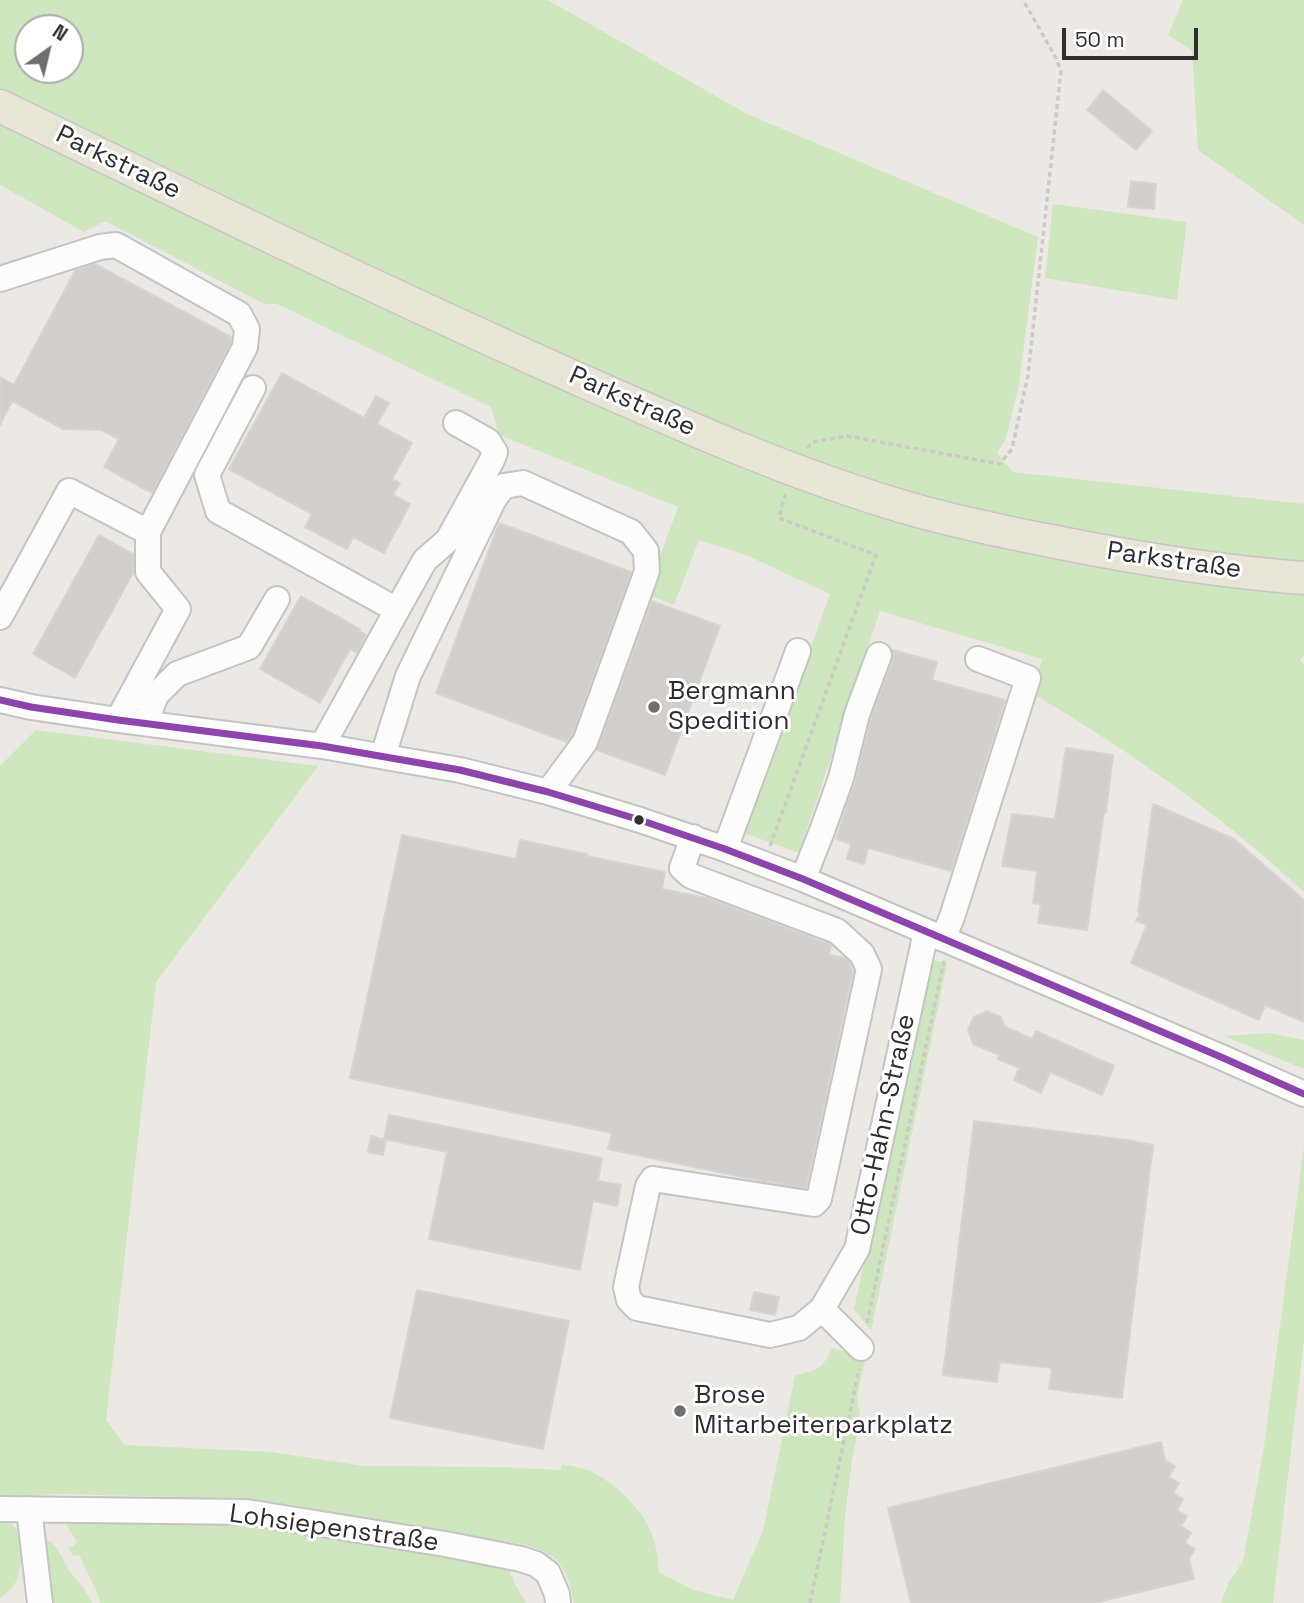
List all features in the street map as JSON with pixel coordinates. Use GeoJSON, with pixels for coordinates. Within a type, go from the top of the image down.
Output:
{"type":"FeatureCollection","features":[{"type":"Feature","properties":{"kind":"main road","name":"Parkstraße"},"geometry":{"type":"LineString","coordinates":[[0,106],[504,346],[707,436],[793,470],[904,507],[1011,533],[1198,567],[1304,578]]}},
{"type":"Feature","properties":{"kind":"street"},"geometry":{"type":"LineString","coordinates":[[0,279],[100,247],[117,245],[239,314],[247,329],[245,347],[148,532],[148,572],[178,609],[118,720]]}},
{"type":"Feature","properties":{"kind":"street"},"geometry":{"type":"LineString","coordinates":[[253,388],[207,475],[218,511],[397,610]]}},
{"type":"Feature","properties":{"kind":"street"},"geometry":{"type":"LineString","coordinates":[[322,746],[425,560],[448,540],[492,460],[495,452],[488,441],[456,423]]}},
{"type":"Feature","properties":{"kind":"street"},"geometry":{"type":"LineString","coordinates":[[383,756],[408,676],[494,499],[505,486],[523,483],[631,532],[646,551],[647,572],[584,742],[548,792]]}},
{"type":"Feature","properties":{"kind":"street"},"geometry":{"type":"LineString","coordinates":[[0,617],[69,491],[148,532]]}},
{"type":"Feature","properties":{"kind":"street"},"geometry":{"type":"LineString","coordinates":[[146,722],[156,695],[177,674],[249,647],[277,599]]}},
{"type":"Feature","properties":{"kind":"street"},"geometry":{"type":"LineString","coordinates":[[725,849],[798,651]]}},
{"type":"Feature","properties":{"kind":"street"},"geometry":{"type":"LineString","coordinates":[[803,879],[841,779],[857,714],[879,655]]}},
{"type":"Feature","properties":{"kind":"street","name":"Otto-Hahn-Straße"},"geometry":{"type":"LineString","coordinates":[[822,1309],[858,1249],[939,938],[952,916],[1028,678],[978,659]]}},
{"type":"Feature","properties":{"kind":"street"},"geometry":{"type":"LineString","coordinates":[[0,701],[383,756],[460,770],[548,792],[693,837],[803,879],[1304,1094]]}},
{"type":"Feature","properties":{"kind":"street"},"geometry":{"type":"LineString","coordinates":[[693,837],[682,868],[691,877],[837,931],[862,954],[869,969],[819,1199],[814,1204],[653,1180],[648,1186],[626,1287],[629,1300],[637,1308],[770,1335],[799,1328],[822,1309],[861,1348]]}},
{"type":"Feature","properties":{"kind":"street","name":"Lohsiepenstraße"},"geometry":{"type":"LineString","coordinates":[[0,1509],[247,1512],[445,1544],[536,1564],[548,1573],[558,1603]]}},
{"type":"Feature","properties":{"kind":"street"},"geometry":{"type":"LineString","coordinates":[[29,1509],[40,1603]]}},
{"type":"Feature","properties":{"kind":"path"},"geometry":{"type":"LineString","coordinates":[[793,470],[803,451],[813,442],[847,436],[1000,464],[1013,449],[1028,375],[1061,72],[1056,58],[1023,0]]}},
{"type":"Feature","properties":{"kind":"path"},"geometry":{"type":"LineString","coordinates":[[810,1603],[862,1355],[861,1348],[939,938]]}},
{"type":"Feature","properties":{"kind":"green space"},"geometry":{"type":"Polygon","coordinates":[[[0,0],[548,0],[747,114],[1038,237],[1019,384],[1006,438],[997,453],[1013,472],[1304,504],[1304,655],[1300,660],[1304,664],[1304,892],[1241,837],[1174,785],[1032,693],[1042,659],[880,611],[799,853],[744,833],[830,594],[746,555],[699,540],[674,605],[646,594],[678,507],[507,438],[499,434],[491,407],[277,304],[264,304],[105,221],[84,232],[0,185],[0,0]]]}},
{"type":"Feature","properties":{"kind":"green space"},"geometry":{"type":"Polygon","coordinates":[[[1183,0],[1304,0],[1304,225],[1198,150],[1192,50],[1168,35],[1183,0]]]}},
{"type":"Feature","properties":{"kind":"green space"},"geometry":{"type":"Polygon","coordinates":[[[1053,204],[1187,222],[1177,300],[1045,278],[1053,204]]]}},
{"type":"Feature","properties":{"kind":"green space"},"geometry":{"type":"Polygon","coordinates":[[[36,730],[318,766],[156,982],[106,1420],[125,1445],[272,1452],[364,1466],[560,1470],[562,1464],[582,1468],[609,1482],[637,1508],[654,1540],[659,1572],[693,1590],[733,1600],[763,1531],[795,1376],[822,1365],[831,1348],[866,1356],[857,1396],[860,1417],[845,1516],[840,1603],[574,1603],[569,1581],[561,1565],[548,1554],[526,1545],[242,1499],[66,1494],[0,1496],[0,766],[36,730]]]}},
{"type":"Feature","properties":{"kind":"green space"},"geometry":{"type":"Polygon","coordinates":[[[934,960],[947,964],[871,1331],[854,1309],[926,967],[934,960]]]}},
{"type":"Feature","properties":{"kind":"green space"},"geometry":{"type":"Polygon","coordinates":[[[1269,1033],[1304,1040],[1304,1069],[1224,1036],[1269,1033]]]}},
{"type":"Feature","properties":{"kind":"green space"},"geometry":{"type":"Polygon","coordinates":[[[1304,1146],[1304,1340],[1273,1603],[1221,1603],[1229,1582],[1243,1561],[1263,1453],[1304,1146]]]}},
{"type":"Feature","properties":{"kind":"green space"},"geometry":{"type":"Polygon","coordinates":[[[62,1517],[253,1520],[507,1565],[526,1603],[100,1603],[79,1555],[73,1556],[69,1549],[77,1542],[62,1517]]]}},
{"type":"Feature","properties":{"kind":"green space"},"geometry":{"type":"Polygon","coordinates":[[[0,1518],[13,1525],[21,1536],[27,1564],[20,1565],[14,1584],[0,1598],[0,1518]]]}},
{"type":"Feature","properties":{"kind":"green space"},"geometry":{"type":"Polygon","coordinates":[[[39,1538],[55,1546],[92,1603],[52,1603],[39,1538]]]}},
{"type":"Feature","properties":{"kind":"building"},"geometry":{"type":"Polygon","coordinates":[[[1103,90],[1152,131],[1136,150],[1087,110],[1103,90]]]}},
{"type":"Feature","properties":{"kind":"building"},"geometry":{"type":"Polygon","coordinates":[[[1131,181],[1156,184],[1154,209],[1128,207],[1131,181]]]}},
{"type":"Feature","properties":{"kind":"building"},"geometry":{"type":"Polygon","coordinates":[[[95,264],[231,337],[231,343],[152,493],[104,467],[119,439],[101,430],[63,429],[12,401],[0,425],[0,377],[14,385],[75,271],[95,264]]]}},
{"type":"Feature","properties":{"kind":"building"},"geometry":{"type":"Polygon","coordinates":[[[282,373],[364,418],[376,396],[389,403],[377,424],[412,443],[392,479],[400,483],[393,495],[410,504],[384,553],[353,537],[347,549],[305,527],[312,514],[229,469],[282,373]]]}},
{"type":"Feature","properties":{"kind":"building"},"geometry":{"type":"Polygon","coordinates":[[[499,523],[631,572],[572,735],[567,742],[436,693],[499,523]]]}},
{"type":"Feature","properties":{"kind":"building"},"geometry":{"type":"Polygon","coordinates":[[[99,535],[133,554],[133,573],[75,678],[33,654],[99,535]]]}},
{"type":"Feature","properties":{"kind":"building"},"geometry":{"type":"Polygon","coordinates":[[[301,596],[366,635],[357,652],[350,649],[320,703],[260,669],[301,596]]]}},
{"type":"Feature","properties":{"kind":"building"},"geometry":{"type":"Polygon","coordinates":[[[652,601],[720,626],[665,775],[597,750],[652,601]]]}},
{"type":"Feature","properties":{"kind":"building"},"geometry":{"type":"Polygon","coordinates":[[[893,650],[937,662],[932,680],[1005,700],[951,871],[868,848],[864,864],[847,859],[851,844],[836,839],[855,782],[871,718],[893,660],[893,650]]]}},
{"type":"Feature","properties":{"kind":"building"},"geometry":{"type":"Polygon","coordinates":[[[1066,748],[1113,755],[1087,930],[1038,923],[1041,904],[1033,903],[1037,871],[1002,866],[1012,814],[1055,819],[1066,748]]]}},
{"type":"Feature","properties":{"kind":"building"},"geometry":{"type":"Polygon","coordinates":[[[1153,804],[1234,839],[1304,900],[1304,1022],[1265,1005],[1259,1020],[1131,963],[1147,925],[1136,921],[1140,913],[1138,912],[1153,804]]]}},
{"type":"Feature","properties":{"kind":"building"},"geometry":{"type":"Polygon","coordinates":[[[402,835],[516,859],[520,840],[665,872],[662,889],[707,898],[829,944],[829,955],[845,958],[853,971],[806,1188],[608,1149],[612,1133],[350,1078],[402,835]]]}},
{"type":"Feature","properties":{"kind":"building"},"geometry":{"type":"Polygon","coordinates":[[[987,1011],[1001,1017],[1004,1026],[1032,1039],[1036,1031],[1114,1066],[1102,1095],[1050,1072],[1041,1093],[1014,1080],[1019,1068],[998,1059],[999,1055],[973,1044],[968,1029],[974,1017],[987,1011]]]}},
{"type":"Feature","properties":{"kind":"building"},"geometry":{"type":"Polygon","coordinates":[[[389,1115],[602,1158],[598,1181],[621,1185],[617,1206],[593,1201],[580,1270],[429,1239],[447,1152],[384,1139],[389,1115]]]}},
{"type":"Feature","properties":{"kind":"building"},"geometry":{"type":"Polygon","coordinates":[[[974,1121],[1153,1145],[1122,1398],[1049,1389],[1052,1368],[1000,1362],[997,1382],[943,1375],[974,1121]]]}},
{"type":"Feature","properties":{"kind":"building"},"geometry":{"type":"Polygon","coordinates":[[[371,1136],[386,1140],[383,1155],[368,1152],[371,1136]]]}},
{"type":"Feature","properties":{"kind":"building"},"geometry":{"type":"Polygon","coordinates":[[[417,1290],[569,1321],[543,1449],[390,1418],[417,1290]]]}},
{"type":"Feature","properties":{"kind":"building"},"geometry":{"type":"Polygon","coordinates":[[[754,1292],[779,1297],[775,1315],[750,1310],[754,1292]]]}},
{"type":"Feature","properties":{"kind":"building"},"geometry":{"type":"Polygon","coordinates":[[[1161,1442],[1165,1460],[1175,1466],[1169,1477],[1179,1483],[1173,1493],[1183,1499],[1177,1510],[1187,1516],[1181,1526],[1191,1533],[1185,1543],[1195,1549],[1189,1559],[1194,1579],[1094,1603],[911,1603],[888,1508],[1161,1442]]]}},
{"type":"Feature","properties":{"kind":"transit line"},"geometry":{"type":"LineString","coordinates":[[0,700],[118,720],[322,746],[460,770],[548,792],[640,820],[803,879],[1304,1094]]}},
{"type":"Feature","properties":{"kind":"place","name":"Bergmann Spedition"},"geometry":{"type":"Point","coordinates":[654,707]}},
{"type":"Feature","properties":{"kind":"place","name":"Brose Mitarbeiterparkplatz"},"geometry":{"type":"Point","coordinates":[680,1411]}}]}
